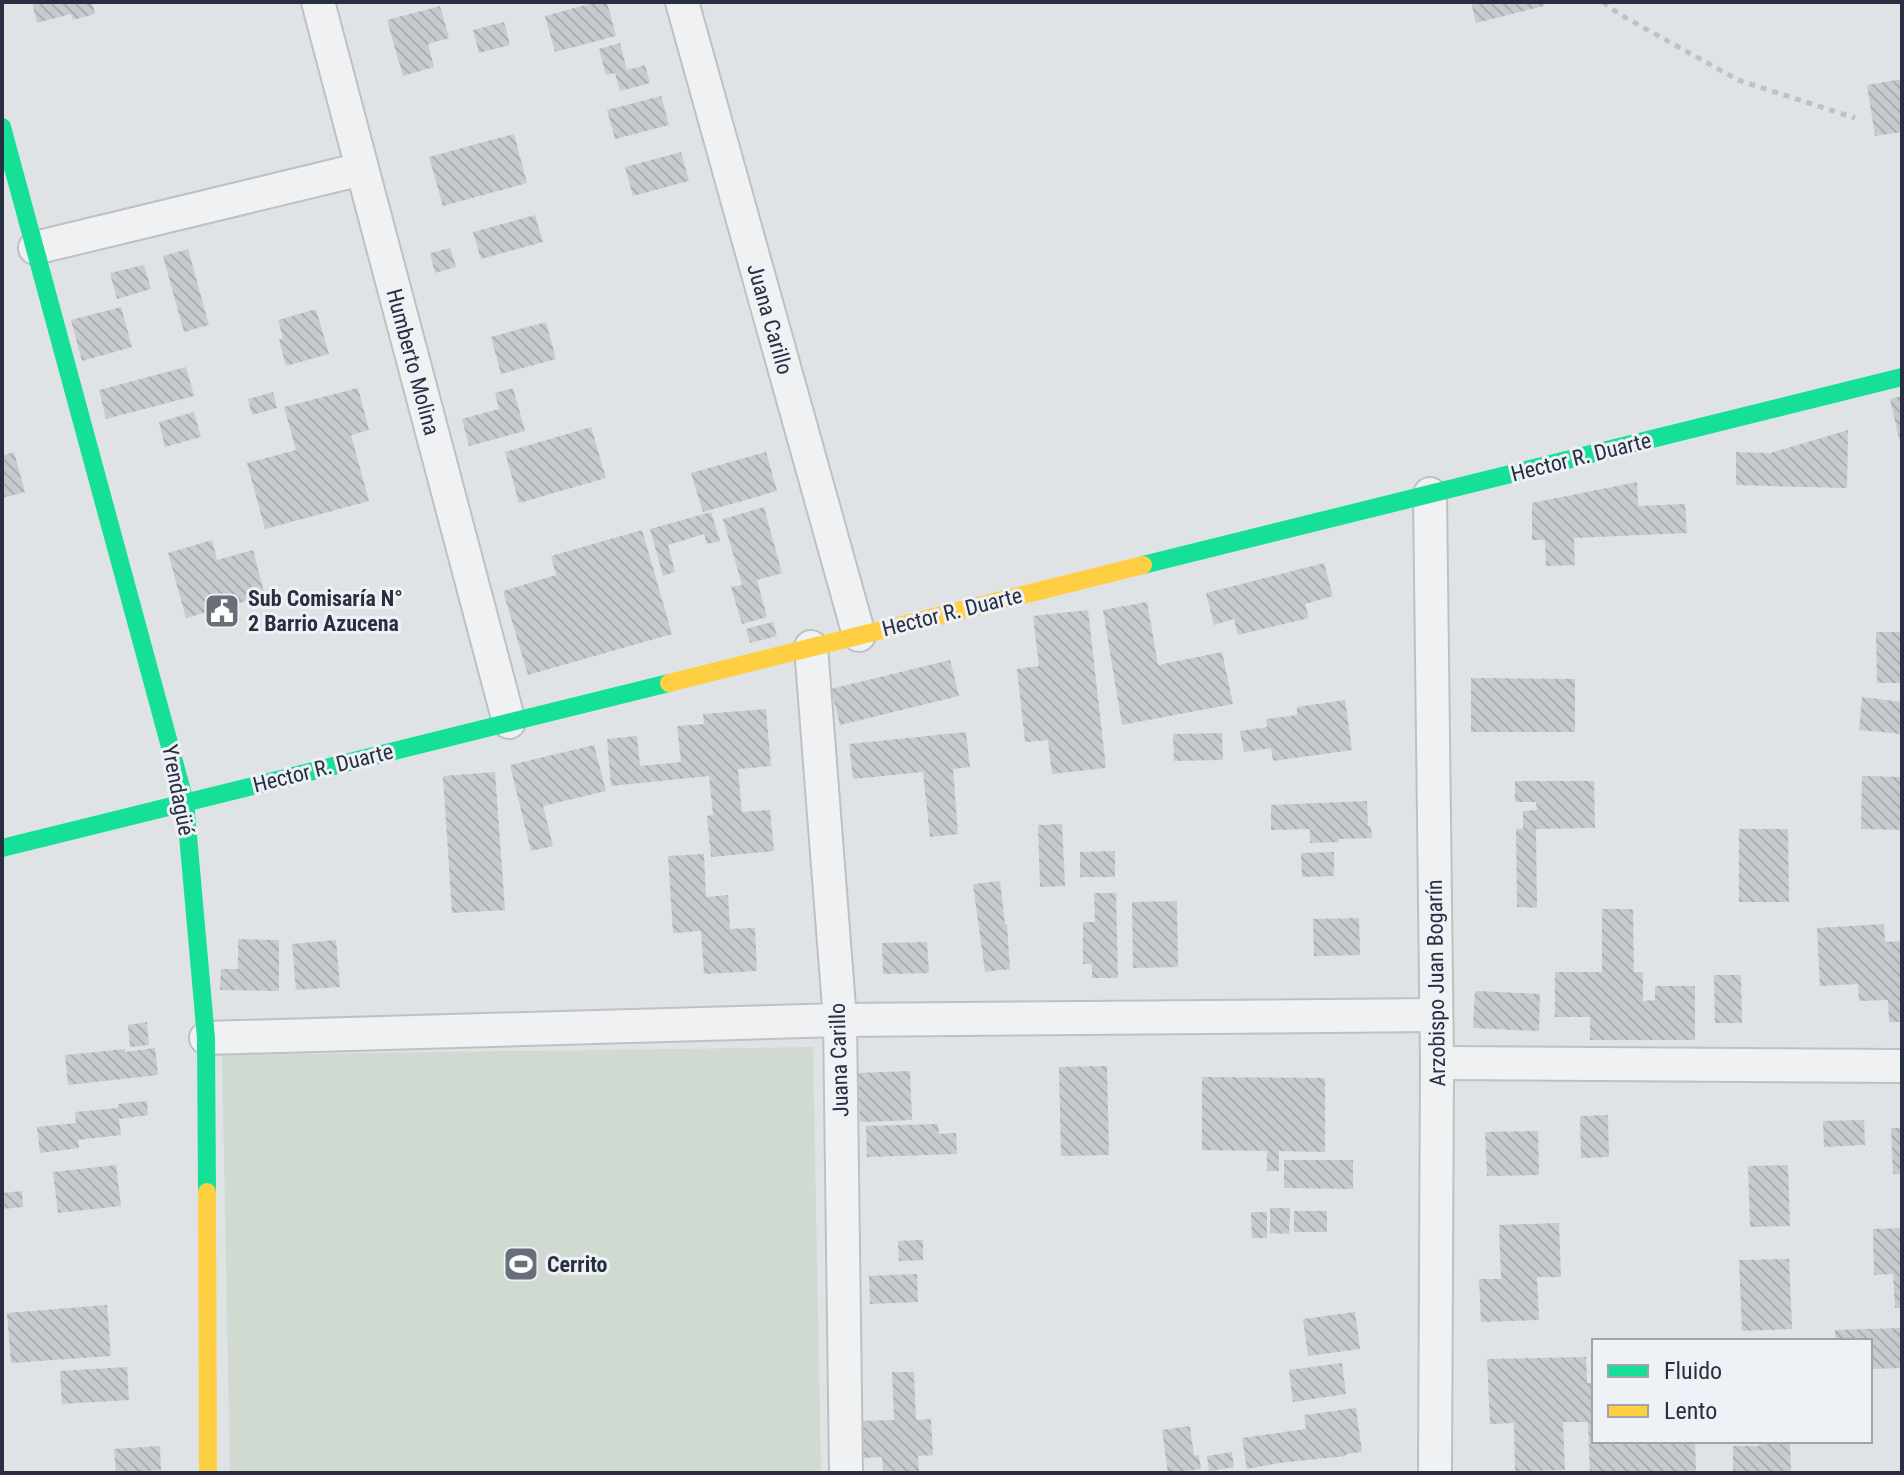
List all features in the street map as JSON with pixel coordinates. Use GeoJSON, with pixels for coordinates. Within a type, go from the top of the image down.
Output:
{"type":"FeatureCollection","features":[{"type":"Feature","properties":{"kind":"street","name":"Humberto Molina"},"geometry":{"type":"LineString","coordinates":[[318,2],[509,722]]}},
{"type":"Feature","properties":{"kind":"street","name":"Juana Carillo"},"geometry":{"type":"LineString","coordinates":[[682,2],[859,635]]}},
{"type":"Feature","properties":{"kind":"street","name":"Yrendagüé"},"geometry":{"type":"LineString","coordinates":[[2,127],[21,231],[185,802],[206,1038],[208,1473]]}},
{"type":"Feature","properties":{"kind":"street"},"geometry":{"type":"LineString","coordinates":[[21,231],[362,169]]}},
{"type":"Feature","properties":{"kind":"street","name":"Hector R. Duarte"},"geometry":{"type":"LineString","coordinates":[[2,848],[1902,377]]}},
{"type":"Feature","properties":{"kind":"street","name":"Arzobispo Juan Bogarín"},"geometry":{"type":"LineString","coordinates":[[1430,494],[1437,1063],[1435,1473]]}},
{"type":"Feature","properties":{"kind":"street","name":"Juana Carillo"},"geometry":{"type":"LineString","coordinates":[[811,647],[840,1020],[846,1473]]}},
{"type":"Feature","properties":{"kind":"street"},"geometry":{"type":"LineString","coordinates":[[206,1038],[840,1020],[1436,1015]]}},
{"type":"Feature","properties":{"kind":"street"},"geometry":{"type":"LineString","coordinates":[[1437,1063],[1902,1066]]}},
{"type":"Feature","properties":{"kind":"path"},"geometry":{"type":"LineString","coordinates":[[1603,2],[1738,80],[1855,118]]}},
{"type":"Feature","properties":{"kind":"shaded area","name":"Cerrito"},"geometry":{"type":"Polygon","coordinates":[[[813,1047],[821,1473],[230,1473],[222,1055],[813,1047]]]}},
{"type":"Feature","properties":{"kind":"building"},"geometry":{"type":"Polygon","coordinates":[[[32,2],[92,2],[95,14],[73,20],[71,14],[37,23],[32,2]]]}},
{"type":"Feature","properties":{"kind":"building"},"geometry":{"type":"Polygon","coordinates":[[[596,2],[607,2],[616,36],[555,52],[545,16],[596,2]]]}},
{"type":"Feature","properties":{"kind":"building"},"geometry":{"type":"Polygon","coordinates":[[[1471,2],[1543,2],[1544,6],[1476,23],[1471,2]]]}},
{"type":"Feature","properties":{"kind":"building"},"geometry":{"type":"Polygon","coordinates":[[[440,6],[449,38],[428,44],[434,67],[403,76],[387,20],[440,6]]]}},
{"type":"Feature","properties":{"kind":"building"},"geometry":{"type":"Polygon","coordinates":[[[504,22],[510,45],[479,53],[473,30],[504,22]]]}},
{"type":"Feature","properties":{"kind":"building"},"geometry":{"type":"Polygon","coordinates":[[[620,43],[627,70],[645,65],[650,83],[620,91],[615,73],[606,75],[599,49],[620,43]]]}},
{"type":"Feature","properties":{"kind":"building"},"geometry":{"type":"Polygon","coordinates":[[[1902,79],[1902,132],[1875,136],[1867,85],[1902,79]]]}},
{"type":"Feature","properties":{"kind":"building"},"geometry":{"type":"Polygon","coordinates":[[[661,96],[669,125],[615,139],[607,110],[661,96]]]}},
{"type":"Feature","properties":{"kind":"building"},"geometry":{"type":"Polygon","coordinates":[[[514,134],[527,183],[443,206],[429,157],[514,134]]]}},
{"type":"Feature","properties":{"kind":"building"},"geometry":{"type":"Polygon","coordinates":[[[681,152],[689,181],[633,196],[625,167],[681,152]]]}},
{"type":"Feature","properties":{"kind":"building"},"geometry":{"type":"Polygon","coordinates":[[[535,215],[543,242],[481,259],[473,232],[535,215]]]}},
{"type":"Feature","properties":{"kind":"building"},"geometry":{"type":"Polygon","coordinates":[[[450,248],[456,267],[435,273],[430,253],[450,248]]]}},
{"type":"Feature","properties":{"kind":"building"},"geometry":{"type":"Polygon","coordinates":[[[188,249],[209,325],[184,332],[163,256],[188,249]]]}},
{"type":"Feature","properties":{"kind":"building"},"geometry":{"type":"Polygon","coordinates":[[[144,265],[151,289],[117,299],[110,273],[144,265]]]}},
{"type":"Feature","properties":{"kind":"building"},"geometry":{"type":"Polygon","coordinates":[[[121,307],[132,347],[82,361],[71,320],[121,307]]]}},
{"type":"Feature","properties":{"kind":"building"},"geometry":{"type":"Polygon","coordinates":[[[316,309],[329,354],[286,366],[279,340],[283,338],[278,320],[316,309]]]}},
{"type":"Feature","properties":{"kind":"building"},"geometry":{"type":"Polygon","coordinates":[[[546,322],[556,359],[501,374],[491,337],[546,322]]]}},
{"type":"Feature","properties":{"kind":"building"},"geometry":{"type":"Polygon","coordinates":[[[186,367],[194,396],[106,419],[99,390],[186,367]]]}},
{"type":"Feature","properties":{"kind":"building"},"geometry":{"type":"Polygon","coordinates":[[[358,388],[369,430],[351,435],[369,501],[265,529],[247,463],[296,450],[284,407],[358,388]]]}},
{"type":"Feature","properties":{"kind":"building"},"geometry":{"type":"Polygon","coordinates":[[[513,388],[525,431],[469,446],[462,419],[499,409],[495,393],[513,388]]]}},
{"type":"Feature","properties":{"kind":"building"},"geometry":{"type":"Polygon","coordinates":[[[273,392],[277,408],[252,415],[248,399],[273,392]]]}},
{"type":"Feature","properties":{"kind":"building"},"geometry":{"type":"Polygon","coordinates":[[[1902,396],[1902,447],[1901,447],[1890,399],[1902,396]]]}},
{"type":"Feature","properties":{"kind":"building"},"geometry":{"type":"Polygon","coordinates":[[[194,412],[201,437],[165,447],[159,422],[194,412]]]}},
{"type":"Feature","properties":{"kind":"building"},"geometry":{"type":"Polygon","coordinates":[[[591,427],[606,478],[519,503],[505,452],[591,427]]]}},
{"type":"Feature","properties":{"kind":"building"},"geometry":{"type":"Polygon","coordinates":[[[1848,430],[1847,488],[1736,485],[1736,452],[1770,453],[1848,430]]]}},
{"type":"Feature","properties":{"kind":"building"},"geometry":{"type":"Polygon","coordinates":[[[14,452],[25,492],[2,498],[2,456],[14,452]]]}},
{"type":"Feature","properties":{"kind":"building"},"geometry":{"type":"Polygon","coordinates":[[[766,452],[777,491],[703,512],[691,473],[766,452]]]}},
{"type":"Feature","properties":{"kind":"building"},"geometry":{"type":"Polygon","coordinates":[[[1637,482],[1638,506],[1685,504],[1687,533],[1574,538],[1575,565],[1546,566],[1545,540],[1532,540],[1532,503],[1637,482]]]}},
{"type":"Feature","properties":{"kind":"building"},"geometry":{"type":"Polygon","coordinates":[[[764,507],[782,573],[757,580],[767,617],[742,624],[731,587],[742,585],[723,519],[764,507]]]}},
{"type":"Feature","properties":{"kind":"building"},"geometry":{"type":"Polygon","coordinates":[[[711,512],[720,541],[707,544],[704,534],[668,545],[675,572],[663,576],[650,529],[711,512]]]}},
{"type":"Feature","properties":{"kind":"building"},"geometry":{"type":"Polygon","coordinates":[[[642,530],[672,634],[528,675],[503,591],[556,575],[551,556],[642,530]]]}},
{"type":"Feature","properties":{"kind":"building"},"geometry":{"type":"Polygon","coordinates":[[[212,540],[217,560],[253,550],[265,596],[186,618],[168,553],[212,540]]]}},
{"type":"Feature","properties":{"kind":"building"},"geometry":{"type":"Polygon","coordinates":[[[1324,563],[1333,596],[1305,604],[1309,618],[1238,635],[1234,619],[1214,625],[1206,593],[1324,563]]]}},
{"type":"Feature","properties":{"kind":"building"},"geometry":{"type":"Polygon","coordinates":[[[1147,602],[1158,665],[1222,652],[1233,704],[1122,725],[1103,610],[1147,602]]]}},
{"type":"Feature","properties":{"kind":"building"},"geometry":{"type":"Polygon","coordinates":[[[1088,610],[1106,768],[1052,774],[1048,740],[1025,742],[1017,669],[1039,666],[1033,616],[1088,610]]]}},
{"type":"Feature","properties":{"kind":"building"},"geometry":{"type":"Polygon","coordinates":[[[773,622],[777,636],[750,643],[746,629],[773,622]]]}},
{"type":"Feature","properties":{"kind":"building"},"geometry":{"type":"Polygon","coordinates":[[[1876,632],[1902,632],[1902,683],[1877,683],[1876,632]]]}},
{"type":"Feature","properties":{"kind":"building"},"geometry":{"type":"Polygon","coordinates":[[[950,660],[959,696],[840,725],[831,689],[950,660]]]}},
{"type":"Feature","properties":{"kind":"building"},"geometry":{"type":"Polygon","coordinates":[[[1471,678],[1575,679],[1575,732],[1471,732],[1471,678]]]}},
{"type":"Feature","properties":{"kind":"building"},"geometry":{"type":"Polygon","coordinates":[[[1862,697],[1902,702],[1902,734],[1859,730],[1862,697]]]}},
{"type":"Feature","properties":{"kind":"building"},"geometry":{"type":"Polygon","coordinates":[[[1345,700],[1352,750],[1273,761],[1271,748],[1244,752],[1240,731],[1267,727],[1266,719],[1297,715],[1297,707],[1345,700]]]}},
{"type":"Feature","properties":{"kind":"building"},"geometry":{"type":"Polygon","coordinates":[[[766,709],[771,766],[738,769],[742,812],[770,810],[774,851],[711,857],[707,816],[713,815],[709,776],[611,786],[607,739],[637,736],[640,766],[681,762],[677,726],[704,724],[703,714],[766,709]]]}},
{"type":"Feature","properties":{"kind":"building"},"geometry":{"type":"Polygon","coordinates":[[[966,732],[970,767],[953,769],[958,834],[930,837],[923,772],[853,779],[849,744],[966,732]]]}},
{"type":"Feature","properties":{"kind":"building"},"geometry":{"type":"Polygon","coordinates":[[[1222,733],[1223,760],[1174,761],[1173,734],[1222,733]]]}},
{"type":"Feature","properties":{"kind":"building"},"geometry":{"type":"Polygon","coordinates":[[[594,745],[606,791],[543,806],[553,846],[531,851],[510,765],[594,745]]]}},
{"type":"Feature","properties":{"kind":"building"},"geometry":{"type":"Polygon","coordinates":[[[495,772],[505,910],[452,913],[443,776],[495,772]]]}},
{"type":"Feature","properties":{"kind":"building"},"geometry":{"type":"Polygon","coordinates":[[[1862,776],[1902,777],[1902,830],[1861,829],[1862,776]]]}},
{"type":"Feature","properties":{"kind":"building"},"geometry":{"type":"Polygon","coordinates":[[[1515,781],[1594,781],[1595,828],[1536,829],[1537,908],[1517,907],[1516,829],[1523,829],[1523,811],[1537,810],[1536,802],[1515,802],[1515,781]]]}},
{"type":"Feature","properties":{"kind":"building"},"geometry":{"type":"Polygon","coordinates":[[[1367,801],[1372,838],[1310,843],[1310,829],[1271,830],[1271,805],[1367,801]]]}},
{"type":"Feature","properties":{"kind":"building"},"geometry":{"type":"Polygon","coordinates":[[[1062,824],[1065,886],[1040,887],[1038,825],[1062,824]]]}},
{"type":"Feature","properties":{"kind":"building"},"geometry":{"type":"Polygon","coordinates":[[[1739,829],[1788,829],[1789,902],[1739,902],[1739,829]]]}},
{"type":"Feature","properties":{"kind":"building"},"geometry":{"type":"Polygon","coordinates":[[[1115,851],[1115,877],[1080,877],[1080,852],[1115,851]]]}},
{"type":"Feature","properties":{"kind":"building"},"geometry":{"type":"Polygon","coordinates":[[[1334,852],[1334,876],[1302,877],[1301,853],[1334,852]]]}},
{"type":"Feature","properties":{"kind":"building"},"geometry":{"type":"Polygon","coordinates":[[[704,854],[706,897],[728,895],[730,929],[755,928],[757,971],[704,974],[701,931],[673,933],[668,856],[704,854]]]}},
{"type":"Feature","properties":{"kind":"building"},"geometry":{"type":"Polygon","coordinates":[[[1000,881],[1010,969],[985,972],[973,884],[1000,881]]]}},
{"type":"Feature","properties":{"kind":"building"},"geometry":{"type":"Polygon","coordinates":[[[1094,893],[1116,893],[1118,978],[1092,978],[1092,964],[1083,964],[1083,922],[1095,922],[1094,893]]]}},
{"type":"Feature","properties":{"kind":"building"},"geometry":{"type":"Polygon","coordinates":[[[1177,901],[1178,967],[1133,968],[1132,902],[1177,901]]]}},
{"type":"Feature","properties":{"kind":"building"},"geometry":{"type":"Polygon","coordinates":[[[1602,909],[1633,909],[1634,972],[1643,972],[1643,1001],[1655,1000],[1655,986],[1695,986],[1695,1040],[1590,1040],[1590,1017],[1555,1017],[1555,972],[1602,972],[1602,909]]]}},
{"type":"Feature","properties":{"kind":"building"},"geometry":{"type":"Polygon","coordinates":[[[1359,918],[1360,955],[1314,956],[1313,919],[1359,918]]]}},
{"type":"Feature","properties":{"kind":"building"},"geometry":{"type":"Polygon","coordinates":[[[1884,924],[1885,942],[1902,941],[1902,1022],[1889,1022],[1888,1000],[1859,1001],[1858,984],[1820,986],[1817,928],[1884,924]]]}},
{"type":"Feature","properties":{"kind":"building"},"geometry":{"type":"Polygon","coordinates":[[[238,939],[279,940],[279,991],[220,990],[221,969],[238,969],[238,939]]]}},
{"type":"Feature","properties":{"kind":"building"},"geometry":{"type":"Polygon","coordinates":[[[336,940],[340,987],[296,990],[292,944],[336,940]]]}},
{"type":"Feature","properties":{"kind":"building"},"geometry":{"type":"Polygon","coordinates":[[[927,942],[929,973],[883,974],[882,943],[927,942]]]}},
{"type":"Feature","properties":{"kind":"building"},"geometry":{"type":"Polygon","coordinates":[[[1714,975],[1741,975],[1742,1023],[1715,1023],[1714,975]]]}},
{"type":"Feature","properties":{"kind":"building"},"geometry":{"type":"Polygon","coordinates":[[[1475,991],[1540,994],[1539,1031],[1473,1028],[1475,991]]]}},
{"type":"Feature","properties":{"kind":"building"},"geometry":{"type":"Polygon","coordinates":[[[147,1022],[149,1045],[130,1047],[128,1025],[147,1022]]]}},
{"type":"Feature","properties":{"kind":"building"},"geometry":{"type":"Polygon","coordinates":[[[155,1048],[158,1075],[68,1085],[65,1055],[155,1048]]]}},
{"type":"Feature","properties":{"kind":"building"},"geometry":{"type":"Polygon","coordinates":[[[1107,1066],[1109,1155],[1061,1156],[1059,1067],[1107,1066]]]}},
{"type":"Feature","properties":{"kind":"building"},"geometry":{"type":"Polygon","coordinates":[[[910,1071],[912,1120],[860,1122],[858,1073],[910,1071]]]}},
{"type":"Feature","properties":{"kind":"building"},"geometry":{"type":"Polygon","coordinates":[[[1202,1077],[1325,1078],[1325,1152],[1279,1151],[1279,1171],[1267,1171],[1267,1151],[1202,1150],[1202,1077]]]}},
{"type":"Feature","properties":{"kind":"building"},"geometry":{"type":"Polygon","coordinates":[[[147,1101],[148,1115],[119,1119],[121,1135],[78,1140],[79,1148],[40,1153],[37,1127],[76,1123],[75,1112],[118,1108],[118,1104],[147,1101]]]}},
{"type":"Feature","properties":{"kind":"building"},"geometry":{"type":"Polygon","coordinates":[[[1608,1115],[1609,1157],[1581,1158],[1580,1116],[1608,1115]]]}},
{"type":"Feature","properties":{"kind":"building"},"geometry":{"type":"Polygon","coordinates":[[[1864,1120],[1865,1145],[1824,1147],[1823,1121],[1864,1120]]]}},
{"type":"Feature","properties":{"kind":"building"},"geometry":{"type":"Polygon","coordinates":[[[938,1124],[939,1134],[956,1133],[957,1154],[867,1157],[866,1126],[938,1124]]]}},
{"type":"Feature","properties":{"kind":"building"},"geometry":{"type":"Polygon","coordinates":[[[1891,1128],[1902,1128],[1902,1174],[1893,1174],[1891,1128]]]}},
{"type":"Feature","properties":{"kind":"building"},"geometry":{"type":"Polygon","coordinates":[[[1538,1131],[1539,1175],[1487,1176],[1485,1132],[1538,1131]]]}},
{"type":"Feature","properties":{"kind":"building"},"geometry":{"type":"Polygon","coordinates":[[[1284,1160],[1353,1160],[1353,1189],[1284,1188],[1284,1160]]]}},
{"type":"Feature","properties":{"kind":"building"},"geometry":{"type":"Polygon","coordinates":[[[116,1165],[121,1206],[58,1213],[53,1172],[116,1165]]]}},
{"type":"Feature","properties":{"kind":"building"},"geometry":{"type":"Polygon","coordinates":[[[1788,1165],[1790,1226],[1750,1227],[1748,1166],[1788,1165]]]}},
{"type":"Feature","properties":{"kind":"building"},"geometry":{"type":"Polygon","coordinates":[[[22,1191],[23,1207],[2,1209],[2,1193],[22,1191]]]}},
{"type":"Feature","properties":{"kind":"building"},"geometry":{"type":"Polygon","coordinates":[[[1270,1208],[1290,1208],[1289,1234],[1270,1233],[1270,1208]]]}},
{"type":"Feature","properties":{"kind":"building"},"geometry":{"type":"Polygon","coordinates":[[[1294,1211],[1327,1211],[1327,1232],[1294,1232],[1294,1211]]]}},
{"type":"Feature","properties":{"kind":"building"},"geometry":{"type":"Polygon","coordinates":[[[1251,1212],[1267,1212],[1267,1238],[1252,1238],[1251,1212]]]}},
{"type":"Feature","properties":{"kind":"building"},"geometry":{"type":"Polygon","coordinates":[[[1559,1223],[1561,1277],[1537,1277],[1539,1320],[1481,1322],[1479,1279],[1501,1279],[1499,1225],[1559,1223]]]}},
{"type":"Feature","properties":{"kind":"building"},"geometry":{"type":"Polygon","coordinates":[[[1902,1228],[1902,1308],[1895,1308],[1893,1274],[1874,1275],[1873,1229],[1902,1228]]]}},
{"type":"Feature","properties":{"kind":"building"},"geometry":{"type":"Polygon","coordinates":[[[923,1240],[923,1260],[899,1261],[898,1241],[923,1240]]]}},
{"type":"Feature","properties":{"kind":"building"},"geometry":{"type":"Polygon","coordinates":[[[1789,1259],[1792,1329],[1742,1331],[1739,1260],[1789,1259]]]}},
{"type":"Feature","properties":{"kind":"building"},"geometry":{"type":"Polygon","coordinates":[[[917,1274],[918,1302],[870,1304],[869,1276],[917,1274]]]}},
{"type":"Feature","properties":{"kind":"building"},"geometry":{"type":"Polygon","coordinates":[[[107,1305],[111,1356],[11,1363],[7,1313],[107,1305]]]}},
{"type":"Feature","properties":{"kind":"building"},"geometry":{"type":"Polygon","coordinates":[[[1355,1312],[1360,1349],[1308,1356],[1303,1319],[1355,1312]]]}},
{"type":"Feature","properties":{"kind":"building"},"geometry":{"type":"Polygon","coordinates":[[[1902,1328],[1902,1368],[1872,1369],[1872,1339],[1836,1339],[1835,1330],[1902,1328]]]}},
{"type":"Feature","properties":{"kind":"building"},"geometry":{"type":"Polygon","coordinates":[[[1586,1357],[1587,1383],[1592,1383],[1592,1443],[1695,1443],[1696,1473],[1590,1473],[1588,1422],[1563,1422],[1565,1470],[1515,1471],[1514,1423],[1490,1424],[1487,1359],[1586,1357]]]}},
{"type":"Feature","properties":{"kind":"building"},"geometry":{"type":"Polygon","coordinates":[[[1342,1363],[1346,1394],[1293,1402],[1289,1370],[1342,1363]]]}},
{"type":"Feature","properties":{"kind":"building"},"geometry":{"type":"Polygon","coordinates":[[[127,1367],[129,1400],[62,1404],[60,1371],[127,1367]]]}},
{"type":"Feature","properties":{"kind":"building"},"geometry":{"type":"Polygon","coordinates":[[[892,1372],[914,1372],[916,1420],[931,1419],[933,1455],[918,1456],[919,1473],[883,1473],[882,1457],[861,1458],[859,1421],[894,1420],[892,1372]]]}},
{"type":"Feature","properties":{"kind":"building"},"geometry":{"type":"Polygon","coordinates":[[[1356,1408],[1362,1452],[1247,1469],[1242,1438],[1306,1429],[1304,1415],[1356,1408]]]}},
{"type":"Feature","properties":{"kind":"building"},"geometry":{"type":"Polygon","coordinates":[[[1190,1426],[1194,1456],[1199,1455],[1201,1469],[1168,1473],[1162,1430],[1190,1426]]]}},
{"type":"Feature","properties":{"kind":"building"},"geometry":{"type":"Polygon","coordinates":[[[1759,1443],[1790,1443],[1791,1473],[1733,1473],[1733,1446],[1759,1446],[1759,1443]]]}},
{"type":"Feature","properties":{"kind":"building"},"geometry":{"type":"Polygon","coordinates":[[[160,1446],[161,1470],[116,1473],[114,1449],[160,1446]]]}},
{"type":"Feature","properties":{"kind":"building"},"geometry":{"type":"Polygon","coordinates":[[[1232,1452],[1234,1467],[1209,1471],[1207,1456],[1232,1452]]]}},
{"type":"Feature","properties":{"kind":"traffic: fast"},"geometry":{"type":"LineString","coordinates":[[2,127],[185,802],[206,1038],[207,1192]]}},
{"type":"Feature","properties":{"kind":"traffic: fast"},"geometry":{"type":"LineString","coordinates":[[1143,565],[1902,377]]}},
{"type":"Feature","properties":{"kind":"traffic: fast"},"geometry":{"type":"LineString","coordinates":[[2,848],[669,683]]}},
{"type":"Feature","properties":{"kind":"traffic: slow"},"geometry":{"type":"LineString","coordinates":[[669,683],[1143,565]]}},
{"type":"Feature","properties":{"kind":"traffic: slow"},"geometry":{"type":"LineString","coordinates":[[207,1192],[208,1473]]}},
{"type":"Feature","properties":{"kind":"place","name":"Sub Comisaría N° 2 Barrio Azucena"},"geometry":{"type":"Point","coordinates":[222,611]}},
{"type":"Feature","properties":{"kind":"place","name":"Cerrito"},"geometry":{"type":"Point","coordinates":[521,1264]}}]}
